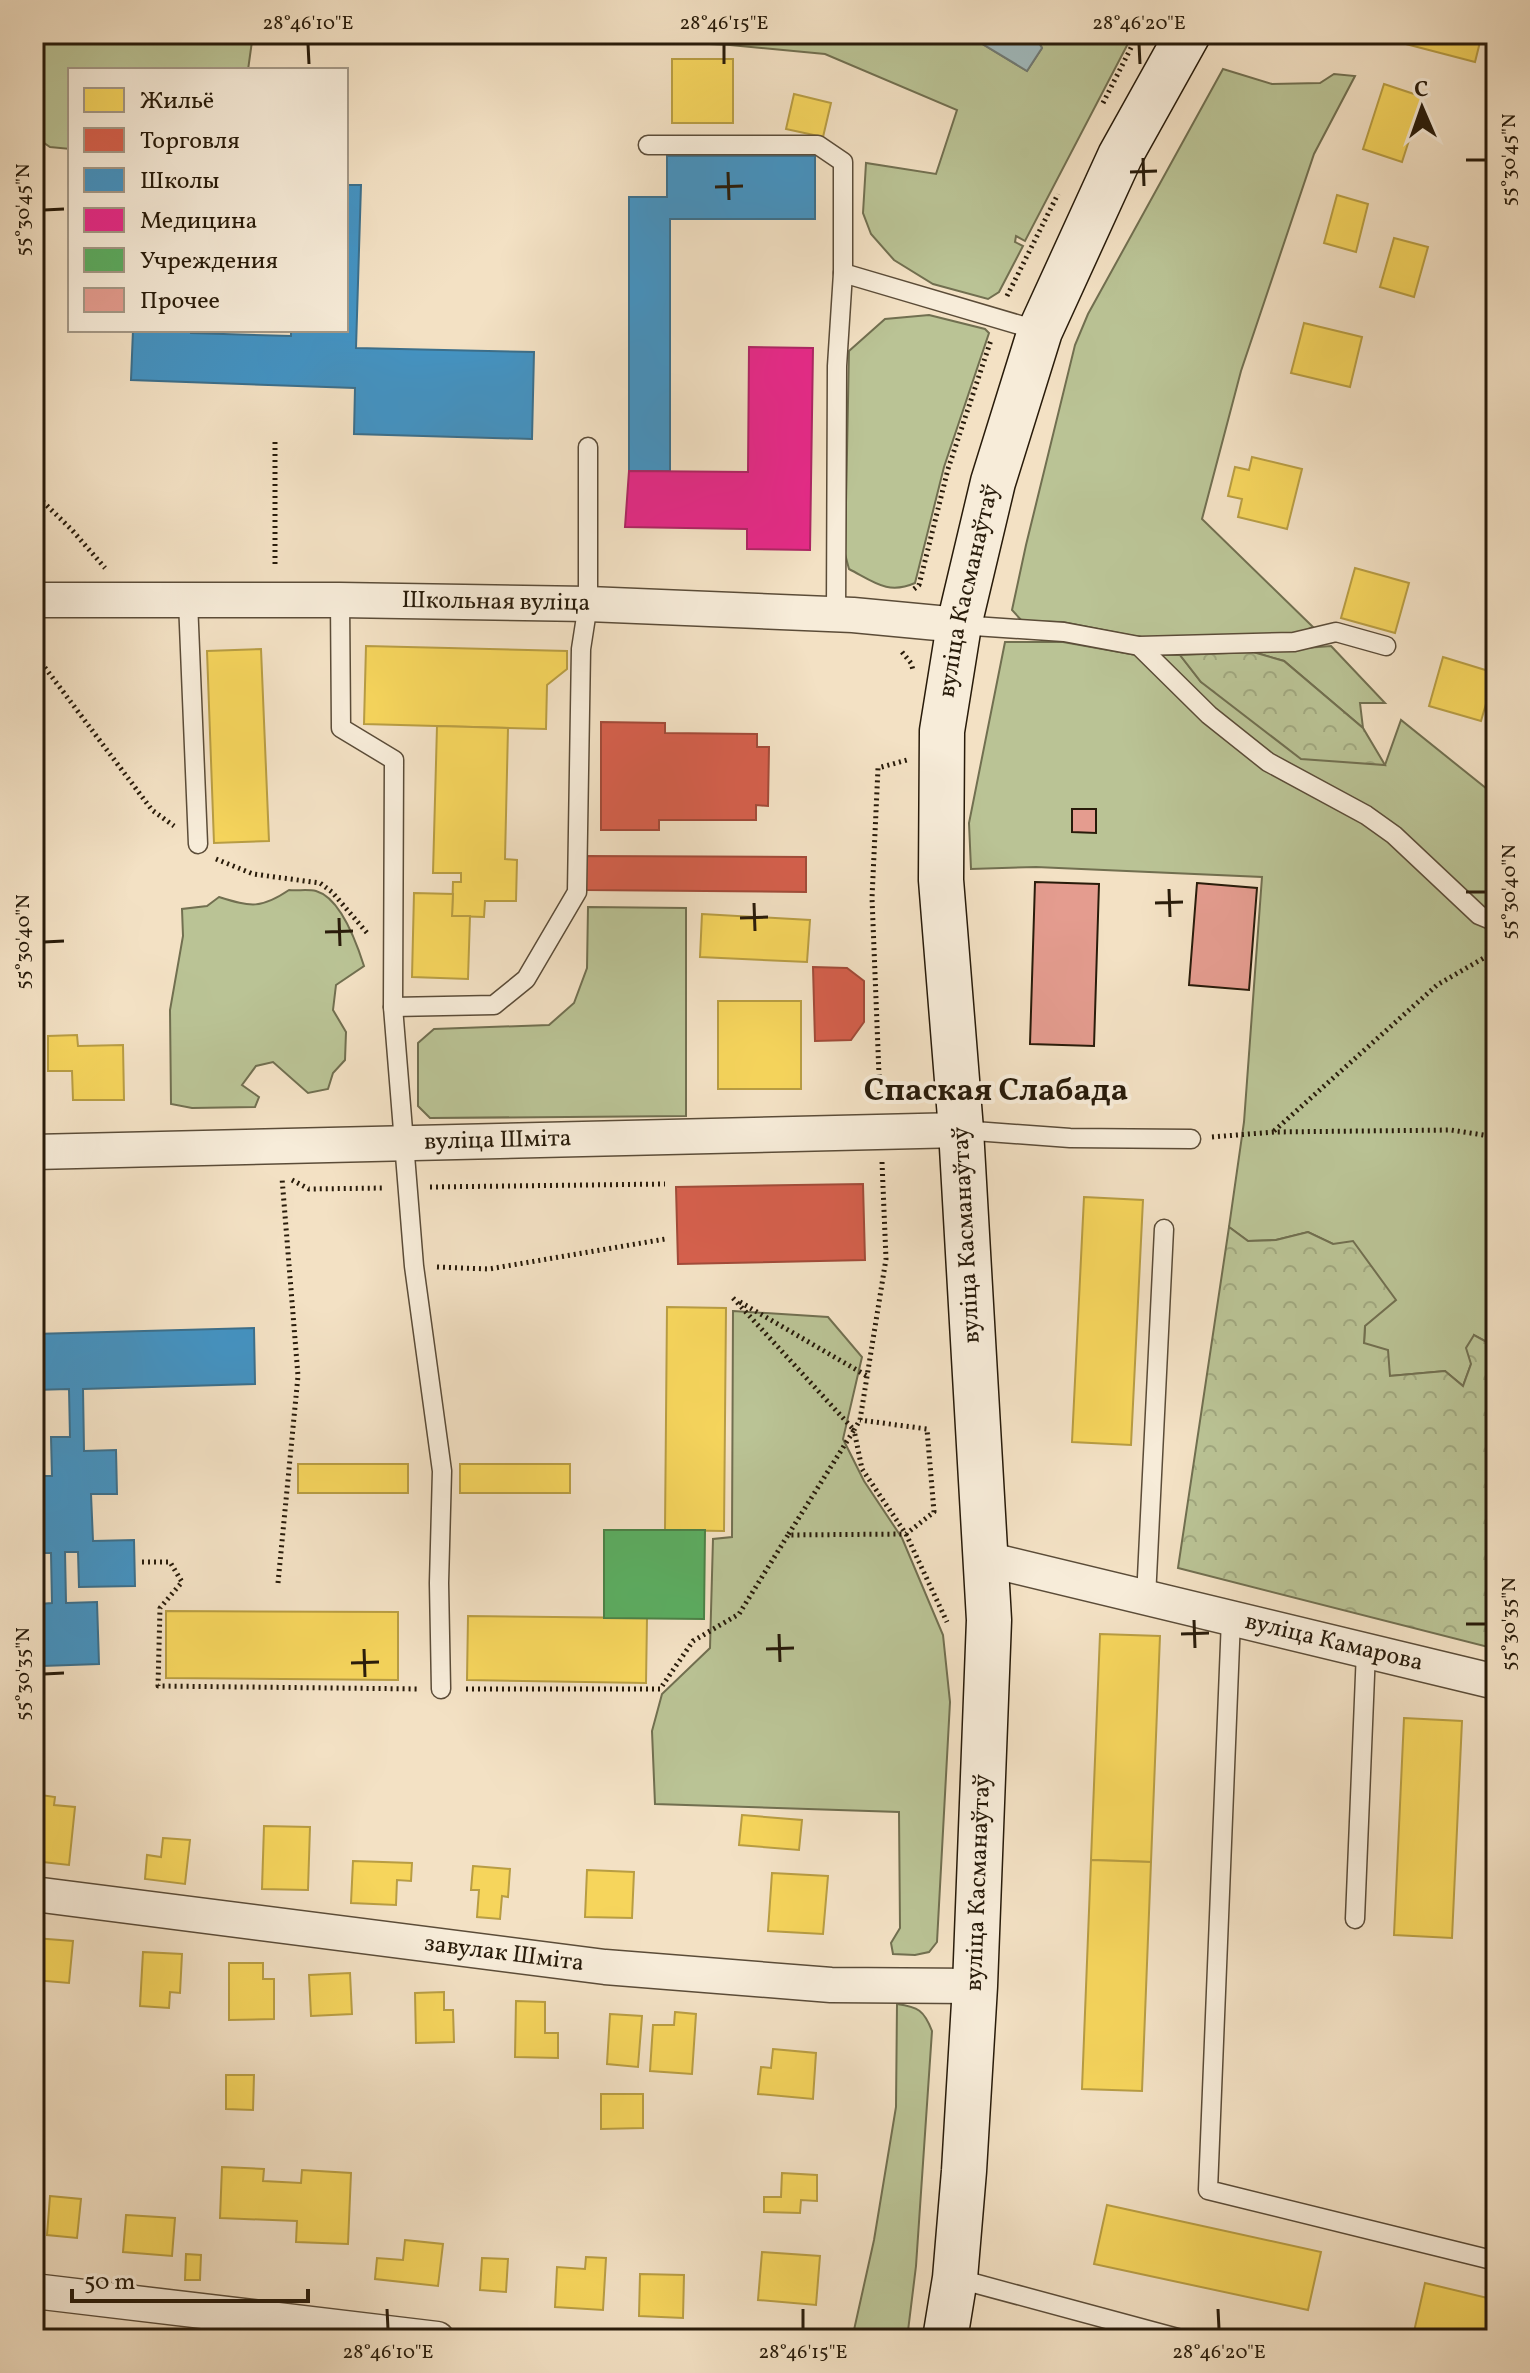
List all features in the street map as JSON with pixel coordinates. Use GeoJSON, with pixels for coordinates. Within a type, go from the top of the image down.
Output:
{"type":"FeatureCollection","features":[{"type":"Feature","properties":{"kind":"main road","name":"вуліца Касманаўтаў"},"geometry":{"type":"LineString","coordinates":[[945,2339],[955,2278],[964,2171],[975,1986],[989,1620],[961,1130],[941,880],[942,731],[959,625],[993,482],[1040,331],[1120,156],[1188,34]]}},
{"type":"Feature","properties":{"kind":"street","name":"Школьная вуліца"},"geometry":{"type":"LineString","coordinates":[[34,600],[588,604],[836,615],[959,625]]}},
{"type":"Feature","properties":{"kind":"street","name":"вуліца Шміта"},"geometry":{"type":"LineString","coordinates":[[34,1152],[961,1130]]}},
{"type":"Feature","properties":{"kind":"street","name":"вуліца Камарова"},"geometry":{"type":"LineString","coordinates":[[986,1559],[1496,1682]]}},
{"type":"Feature","properties":{"kind":"street","name":"завулак Шміта"},"geometry":{"type":"LineString","coordinates":[[34,1894],[605,1967],[831,1985],[975,1986]]}},
{"type":"Feature","properties":{"kind":"street"},"geometry":{"type":"LineString","coordinates":[[34,2291],[437,2339]]}},
{"type":"Feature","properties":{"kind":"lane"},"geometry":{"type":"LineString","coordinates":[[648,145],[818,145],[843,162],[843,273],[837,366],[836,615]]}},
{"type":"Feature","properties":{"kind":"lane"},"geometry":{"type":"LineString","coordinates":[[843,273],[1040,331]]}},
{"type":"Feature","properties":{"kind":"lane"},"geometry":{"type":"LineString","coordinates":[[393,1007],[494,1005],[526,979],[577,892],[581,649],[588,604],[588,447]]}},
{"type":"Feature","properties":{"kind":"lane"},"geometry":{"type":"LineString","coordinates":[[340,600],[341,728],[394,760],[393,1007],[414,1266],[442,1471],[439,1583],[441,1689]]}},
{"type":"Feature","properties":{"kind":"lane"},"geometry":{"type":"LineString","coordinates":[[188,601],[198,844]]}},
{"type":"Feature","properties":{"kind":"lane"},"geometry":{"type":"LineString","coordinates":[[959,625],[1064,632],[1139,646],[1294,642],[1336,632],[1386,646]]}},
{"type":"Feature","properties":{"kind":"lane"},"geometry":{"type":"LineString","coordinates":[[1139,646],[1209,715],[1268,762],[1366,815],[1394,835],[1479,915],[1496,922]]}},
{"type":"Feature","properties":{"kind":"lane"},"geometry":{"type":"LineString","coordinates":[[961,1130],[1070,1138],[1191,1139]]}},
{"type":"Feature","properties":{"kind":"lane"},"geometry":{"type":"LineString","coordinates":[[1146,1598],[1164,1229]]}},
{"type":"Feature","properties":{"kind":"lane"},"geometry":{"type":"LineString","coordinates":[[1231,1619],[1208,2190],[1496,2261]]}},
{"type":"Feature","properties":{"kind":"lane"},"geometry":{"type":"LineString","coordinates":[[1355,1919],[1366,1651]]}},
{"type":"Feature","properties":{"kind":"lane"},"geometry":{"type":"LineString","coordinates":[[955,2278],[1181,2339]]}},
{"type":"Feature","properties":{"kind":"path"},"geometry":{"type":"LineString","coordinates":[[275,442],[275,600]]}},
{"type":"Feature","properties":{"kind":"path"},"geometry":{"type":"LineString","coordinates":[[34,493],[111,575]]}},
{"type":"Feature","properties":{"kind":"path"},"geometry":{"type":"LineString","coordinates":[[1274,1132],[1437,985],[1496,951]]}},
{"type":"Feature","properties":{"kind":"path"},"geometry":{"type":"LineString","coordinates":[[1191,1139],[1274,1132],[1451,1130],[1496,1137]]}},
{"type":"Feature","properties":{"kind":"path"},"geometry":{"type":"LineString","coordinates":[[278,1583],[298,1376],[281,1174],[309,1189],[665,1184]]}},
{"type":"Feature","properties":{"kind":"path"},"geometry":{"type":"LineString","coordinates":[[414,1266],[489,1269],[665,1239]]}},
{"type":"Feature","properties":{"kind":"path"},"geometry":{"type":"LineString","coordinates":[[142,1562],[170,1562],[182,1582],[160,1608],[158,1686],[660,1689],[693,1641],[739,1614],[854,1430],[733,1298],[867,1376]]}},
{"type":"Feature","properties":{"kind":"path"},"geometry":{"type":"LineString","coordinates":[[788,1535],[906,1534],[934,1512],[927,1429],[860,1420]]}},
{"type":"Feature","properties":{"kind":"green space"},"geometry":{"type":"Polygon","coordinates":[[[34,34],[253,34],[248,68],[68,68],[68,149],[50,147],[34,136],[34,34]]]}},
{"type":"Feature","properties":{"kind":"green space"},"geometry":{"type":"Polygon","coordinates":[[[619,34],[966,34],[1027,71],[1042,48],[1034,34],[1133,34],[1025,241],[1016,236],[1015,242],[1023,246],[999,292],[988,299],[933,284],[894,260],[871,234],[863,213],[866,163],[936,174],[957,110],[825,54],[627,40],[619,34]]]}},
{"type":"Feature","properties":{"kind":"green space"},"geometry":{"type":"Polygon","coordinates":[[[1223,69],[1272,84],[1320,83],[1334,74],[1355,76],[1314,154],[1241,371],[1202,519],[1313,627],[1294,636],[1144,638],[1063,622],[1022,621],[1012,610],[1075,345],[1088,314],[1223,69]]]}},
{"type":"Feature","properties":{"kind":"green space"},"geometry":{"type":"Polygon","coordinates":[[[929,315],[985,329],[989,333],[944,467],[915,583],[889,587],[849,569],[845,554],[849,351],[885,319],[929,315]]]}},
{"type":"Feature","properties":{"kind":"green space"},"geometry":{"type":"Polygon","coordinates":[[[1005,642],[1063,642],[1136,655],[1180,655],[1201,682],[1385,765],[1401,720],[1487,789],[1496,800],[1496,1347],[1474,1335],[1471,1364],[1463,1386],[1445,1371],[1389,1376],[1364,1343],[1365,1326],[1333,1244],[1308,1232],[1276,1240],[1248,1241],[1229,1227],[1244,1122],[1262,877],[1036,867],[971,869],[969,823],[1005,642]]]}},
{"type":"Feature","properties":{"kind":"green space"},"geometry":{"type":"Polygon","coordinates":[[[1331,646],[1385,703],[1360,703],[1363,728],[1284,661],[1253,652],[1331,646]]]}},
{"type":"Feature","properties":{"kind":"green space"},"geometry":{"type":"Polygon","coordinates":[[[1253,652],[1284,661],[1363,728],[1385,765],[1301,759],[1201,682],[1180,655],[1253,652]]]}},
{"type":"Feature","properties":{"kind":"green space"},"geometry":{"type":"Polygon","coordinates":[[[289,890],[316,891],[333,903],[347,923],[364,966],[336,985],[333,1010],[346,1032],[345,1060],[333,1073],[328,1089],[308,1093],[273,1062],[256,1066],[242,1085],[259,1097],[255,1107],[192,1108],[171,1104],[170,1010],[183,936],[182,909],[207,906],[219,897],[240,903],[263,903],[289,890]]]}},
{"type":"Feature","properties":{"kind":"green space"},"geometry":{"type":"Polygon","coordinates":[[[588,907],[686,908],[686,1116],[430,1118],[418,1106],[418,1043],[434,1029],[549,1025],[574,1003],[587,968],[588,907]]]}},
{"type":"Feature","properties":{"kind":"green space"},"geometry":{"type":"Polygon","coordinates":[[[1229,1227],[1248,1241],[1276,1240],[1308,1232],[1333,1244],[1353,1241],[1396,1300],[1365,1326],[1364,1343],[1388,1350],[1390,1376],[1445,1371],[1463,1386],[1471,1364],[1466,1348],[1474,1335],[1496,1347],[1496,1649],[1178,1568],[1229,1227]]]}},
{"type":"Feature","properties":{"kind":"green space"},"geometry":{"type":"Polygon","coordinates":[[[733,1311],[828,1317],[862,1357],[843,1439],[864,1481],[902,1538],[943,1635],[950,1702],[937,1942],[929,1952],[893,1954],[891,1943],[900,1928],[899,1812],[655,1804],[652,1731],[662,1694],[710,1648],[713,1539],[732,1537],[733,1311]]]}},
{"type":"Feature","properties":{"kind":"green space"},"geometry":{"type":"Polygon","coordinates":[[[897,2004],[919,2011],[932,2031],[916,2266],[907,2339],[852,2339],[874,2240],[896,2107],[897,2004]]]}},
{"type":"Feature","properties":{"kind":"water"},"geometry":{"type":"Polygon","coordinates":[[[966,34],[1034,34],[1042,48],[1027,71],[966,34]]]}},
{"type":"Feature","properties":{"kind":"building: Жильё"},"geometry":{"type":"Polygon","coordinates":[[[1405,34],[1482,34],[1475,62],[1402,43],[1405,34]]]}},
{"type":"Feature","properties":{"kind":"building: Жильё"},"geometry":{"type":"Polygon","coordinates":[[[672,59],[733,59],[733,123],[672,123],[672,59]]]}},
{"type":"Feature","properties":{"kind":"building: Жильё"},"geometry":{"type":"Polygon","coordinates":[[[1384,84],[1423,97],[1402,162],[1363,149],[1384,84]]]}},
{"type":"Feature","properties":{"kind":"building: Жильё"},"geometry":{"type":"Polygon","coordinates":[[[794,94],[831,103],[823,137],[786,129],[794,94]]]}},
{"type":"Feature","properties":{"kind":"building: Жильё"},"geometry":{"type":"Polygon","coordinates":[[[1337,195],[1368,204],[1356,252],[1324,243],[1337,195]]]}},
{"type":"Feature","properties":{"kind":"building: Жильё"},"geometry":{"type":"Polygon","coordinates":[[[1394,238],[1428,247],[1414,297],[1380,287],[1394,238]]]}},
{"type":"Feature","properties":{"kind":"building: Жильё"},"geometry":{"type":"Polygon","coordinates":[[[1304,323],[1362,337],[1350,387],[1291,373],[1304,323]]]}},
{"type":"Feature","properties":{"kind":"building: Жильё"},"geometry":{"type":"Polygon","coordinates":[[[1252,457],[1302,469],[1287,529],[1238,517],[1242,499],[1228,496],[1235,467],[1249,470],[1252,457]]]}},
{"type":"Feature","properties":{"kind":"building: Жильё"},"geometry":{"type":"Polygon","coordinates":[[[1355,568],[1409,583],[1395,633],[1341,618],[1355,568]]]}},
{"type":"Feature","properties":{"kind":"building: Жильё"},"geometry":{"type":"Polygon","coordinates":[[[366,646],[567,651],[567,669],[547,685],[546,729],[364,724],[366,646]]]}},
{"type":"Feature","properties":{"kind":"building: Жильё"},"geometry":{"type":"Polygon","coordinates":[[[261,649],[269,841],[214,843],[207,651],[261,649]]]}},
{"type":"Feature","properties":{"kind":"building: Жильё"},"geometry":{"type":"Polygon","coordinates":[[[1443,657],[1495,673],[1481,721],[1429,706],[1443,657]]]}},
{"type":"Feature","properties":{"kind":"building: Жильё"},"geometry":{"type":"Polygon","coordinates":[[[437,726],[508,728],[505,859],[517,860],[516,901],[485,901],[484,917],[452,916],[453,882],[461,882],[461,873],[433,873],[437,726]]]}},
{"type":"Feature","properties":{"kind":"building: Жильё"},"geometry":{"type":"Polygon","coordinates":[[[414,893],[453,894],[452,916],[470,916],[468,979],[412,977],[414,893]]]}},
{"type":"Feature","properties":{"kind":"building: Жильё"},"geometry":{"type":"Polygon","coordinates":[[[702,914],[810,920],[807,962],[700,957],[702,914]]]}},
{"type":"Feature","properties":{"kind":"building: Жильё"},"geometry":{"type":"Polygon","coordinates":[[[718,1001],[801,1001],[801,1089],[718,1089],[718,1001]]]}},
{"type":"Feature","properties":{"kind":"building: Жильё"},"geometry":{"type":"Polygon","coordinates":[[[77,1035],[78,1046],[123,1045],[124,1100],[73,1100],[72,1071],[48,1071],[48,1036],[77,1035]]]}},
{"type":"Feature","properties":{"kind":"building: Жильё"},"geometry":{"type":"Polygon","coordinates":[[[1084,1197],[1143,1200],[1131,1445],[1072,1442],[1084,1197]]]}},
{"type":"Feature","properties":{"kind":"building: Жильё"},"geometry":{"type":"Polygon","coordinates":[[[667,1307],[726,1308],[724,1531],[665,1530],[667,1307]]]}},
{"type":"Feature","properties":{"kind":"building: Жильё"},"geometry":{"type":"Polygon","coordinates":[[[298,1464],[408,1464],[408,1493],[298,1493],[298,1464]]]}},
{"type":"Feature","properties":{"kind":"building: Жильё"},"geometry":{"type":"Polygon","coordinates":[[[460,1464],[570,1464],[570,1493],[460,1493],[460,1464]]]}},
{"type":"Feature","properties":{"kind":"building: Жильё"},"geometry":{"type":"Polygon","coordinates":[[[166,1611],[398,1612],[398,1680],[166,1678],[166,1611]]]}},
{"type":"Feature","properties":{"kind":"building: Жильё"},"geometry":{"type":"Polygon","coordinates":[[[468,1616],[647,1618],[646,1683],[467,1680],[468,1616]]]}},
{"type":"Feature","properties":{"kind":"building: Жильё"},"geometry":{"type":"Polygon","coordinates":[[[1100,1634],[1160,1636],[1151,1862],[1091,1860],[1100,1634]]]}},
{"type":"Feature","properties":{"kind":"building: Жильё"},"geometry":{"type":"Polygon","coordinates":[[[1404,1718],[1462,1721],[1452,1938],[1394,1935],[1404,1718]]]}},
{"type":"Feature","properties":{"kind":"building: Жильё"},"geometry":{"type":"Polygon","coordinates":[[[34,1794],[55,1797],[54,1805],[75,1807],[69,1865],[34,1861],[34,1794]]]}},
{"type":"Feature","properties":{"kind":"building: Жильё"},"geometry":{"type":"Polygon","coordinates":[[[742,1815],[802,1820],[799,1850],[739,1845],[742,1815]]]}},
{"type":"Feature","properties":{"kind":"building: Жильё"},"geometry":{"type":"Polygon","coordinates":[[[264,1826],[310,1827],[308,1890],[262,1889],[264,1826]]]}},
{"type":"Feature","properties":{"kind":"building: Жильё"},"geometry":{"type":"Polygon","coordinates":[[[163,1838],[190,1840],[185,1884],[145,1879],[147,1855],[161,1857],[163,1838]]]}},
{"type":"Feature","properties":{"kind":"building: Жильё"},"geometry":{"type":"Polygon","coordinates":[[[1091,1860],[1151,1862],[1142,2091],[1082,2089],[1091,1860]]]}},
{"type":"Feature","properties":{"kind":"building: Жильё"},"geometry":{"type":"Polygon","coordinates":[[[353,1861],[412,1863],[411,1881],[397,1880],[396,1905],[351,1903],[353,1861]]]}},
{"type":"Feature","properties":{"kind":"building: Жильё"},"geometry":{"type":"Polygon","coordinates":[[[473,1866],[510,1869],[508,1897],[502,1896],[500,1919],[477,1917],[479,1890],[471,1890],[473,1866]]]}},
{"type":"Feature","properties":{"kind":"building: Жильё"},"geometry":{"type":"Polygon","coordinates":[[[587,1870],[634,1872],[632,1918],[585,1917],[587,1870]]]}},
{"type":"Feature","properties":{"kind":"building: Жильё"},"geometry":{"type":"Polygon","coordinates":[[[772,1873],[828,1876],[823,1934],[768,1931],[772,1873]]]}},
{"type":"Feature","properties":{"kind":"building: Жильё"},"geometry":{"type":"Polygon","coordinates":[[[34,1938],[73,1941],[69,1983],[34,1980],[34,1938]]]}},
{"type":"Feature","properties":{"kind":"building: Жильё"},"geometry":{"type":"Polygon","coordinates":[[[143,1952],[182,1954],[180,1993],[170,1992],[169,2008],[140,2006],[143,1952]]]}},
{"type":"Feature","properties":{"kind":"building: Жильё"},"geometry":{"type":"Polygon","coordinates":[[[229,1963],[263,1963],[263,1979],[274,1979],[274,2019],[229,2020],[229,1963]]]}},
{"type":"Feature","properties":{"kind":"building: Жильё"},"geometry":{"type":"Polygon","coordinates":[[[350,1973],[352,2014],[311,2016],[309,1975],[350,1973]]]}},
{"type":"Feature","properties":{"kind":"building: Жильё"},"geometry":{"type":"Polygon","coordinates":[[[444,1992],[444,2010],[453,2010],[454,2042],[416,2043],[415,1993],[444,1992]]]}},
{"type":"Feature","properties":{"kind":"building: Жильё"},"geometry":{"type":"Polygon","coordinates":[[[516,2001],[545,2002],[545,2033],[558,2033],[558,2058],[515,2057],[516,2001]]]}},
{"type":"Feature","properties":{"kind":"building: Жильё"},"geometry":{"type":"Polygon","coordinates":[[[675,2012],[696,2014],[692,2074],[650,2071],[653,2025],[674,2025],[675,2012]]]}},
{"type":"Feature","properties":{"kind":"building: Жильё"},"geometry":{"type":"Polygon","coordinates":[[[610,2014],[642,2016],[638,2067],[607,2064],[610,2014]]]}},
{"type":"Feature","properties":{"kind":"building: Жильё"},"geometry":{"type":"Polygon","coordinates":[[[773,2049],[816,2053],[813,2099],[758,2094],[761,2067],[771,2068],[773,2049]]]}},
{"type":"Feature","properties":{"kind":"building: Жильё"},"geometry":{"type":"Polygon","coordinates":[[[226,2075],[254,2075],[253,2110],[226,2109],[226,2075]]]}},
{"type":"Feature","properties":{"kind":"building: Жильё"},"geometry":{"type":"Polygon","coordinates":[[[601,2094],[643,2094],[643,2128],[601,2129],[601,2094]]]}},
{"type":"Feature","properties":{"kind":"building: Жильё"},"geometry":{"type":"Polygon","coordinates":[[[222,2167],[264,2169],[263,2181],[301,2183],[302,2170],[351,2173],[348,2244],[296,2242],[297,2221],[220,2218],[222,2167]]]}},
{"type":"Feature","properties":{"kind":"building: Жильё"},"geometry":{"type":"Polygon","coordinates":[[[782,2173],[817,2175],[817,2201],[801,2200],[800,2213],[764,2212],[764,2197],[781,2197],[782,2173]]]}},
{"type":"Feature","properties":{"kind":"building: Жильё"},"geometry":{"type":"Polygon","coordinates":[[[50,2196],[81,2199],[77,2238],[47,2235],[50,2196]]]}},
{"type":"Feature","properties":{"kind":"building: Жильё"},"geometry":{"type":"Polygon","coordinates":[[[1107,2205],[1321,2252],[1308,2310],[1094,2264],[1107,2205]]]}},
{"type":"Feature","properties":{"kind":"building: Жильё"},"geometry":{"type":"Polygon","coordinates":[[[126,2215],[175,2218],[172,2256],[123,2252],[126,2215]]]}},
{"type":"Feature","properties":{"kind":"building: Жильё"},"geometry":{"type":"Polygon","coordinates":[[[405,2240],[443,2244],[438,2286],[375,2279],[377,2258],[403,2260],[405,2240]]]}},
{"type":"Feature","properties":{"kind":"building: Жильё"},"geometry":{"type":"Polygon","coordinates":[[[762,2252],[820,2256],[816,2305],[758,2300],[762,2252]]]}},
{"type":"Feature","properties":{"kind":"building: Жильё"},"geometry":{"type":"Polygon","coordinates":[[[186,2254],[201,2255],[200,2280],[185,2280],[186,2254]]]}},
{"type":"Feature","properties":{"kind":"building: Жильё"},"geometry":{"type":"Polygon","coordinates":[[[586,2257],[606,2258],[603,2310],[555,2307],[557,2267],[585,2269],[586,2257]]]}},
{"type":"Feature","properties":{"kind":"building: Жильё"},"geometry":{"type":"Polygon","coordinates":[[[482,2258],[508,2259],[506,2292],[480,2290],[482,2258]]]}},
{"type":"Feature","properties":{"kind":"building: Жильё"},"geometry":{"type":"Polygon","coordinates":[[[640,2274],[684,2275],[683,2318],[639,2316],[640,2274]]]}},
{"type":"Feature","properties":{"kind":"building: Жильё"},"geometry":{"type":"Polygon","coordinates":[[[1425,2283],[1496,2300],[1496,2339],[1424,2339],[1413,2336],[1425,2283]]]}},
{"type":"Feature","properties":{"kind":"building: Жильё"},"geometry":{"type":"Polygon","coordinates":[[[44,2330],[95,2331],[95,2339],[43,2339],[44,2330]]]}},
{"type":"Feature","properties":{"kind":"building: Торговля"},"geometry":{"type":"Polygon","coordinates":[[[601,722],[665,723],[665,733],[757,734],[757,747],[769,747],[768,806],[756,805],[756,820],[659,820],[659,830],[601,830],[601,722]]]}},
{"type":"Feature","properties":{"kind":"building: Торговля"},"geometry":{"type":"Polygon","coordinates":[[[586,856],[806,857],[806,892],[586,890],[586,856]]]}},
{"type":"Feature","properties":{"kind":"building: Торговля"},"geometry":{"type":"Polygon","coordinates":[[[813,967],[847,968],[864,981],[864,1022],[851,1040],[815,1041],[813,967]]]}},
{"type":"Feature","properties":{"kind":"building: Торговля"},"geometry":{"type":"Polygon","coordinates":[[[863,1184],[865,1260],[678,1264],[676,1187],[863,1184]]]}},
{"type":"Feature","properties":{"kind":"building: Школы"},"geometry":{"type":"Polygon","coordinates":[[[667,156],[815,156],[815,219],[670,219],[670,471],[629,471],[629,197],[667,197],[667,156]]]}},
{"type":"Feature","properties":{"kind":"building: Школы"},"geometry":{"type":"Polygon","coordinates":[[[348,185],[361,185],[356,348],[534,352],[532,439],[354,434],[355,388],[131,380],[133,332],[291,336],[291,332],[348,332],[348,185]]]}},
{"type":"Feature","properties":{"kind":"building: Школы"},"geometry":{"type":"Polygon","coordinates":[[[254,1328],[255,1384],[83,1389],[84,1451],[116,1450],[117,1494],[91,1494],[93,1541],[134,1540],[135,1586],[79,1587],[78,1552],[65,1552],[66,1603],[97,1602],[99,1664],[42,1666],[40,1604],[52,1603],[51,1553],[34,1553],[34,1476],[52,1476],[51,1437],[70,1437],[69,1389],[34,1390],[34,1334],[254,1328]]]}},
{"type":"Feature","properties":{"kind":"building: Медицина"},"geometry":{"type":"Polygon","coordinates":[[[749,347],[813,348],[810,550],[747,549],[747,529],[625,527],[629,471],[748,472],[749,347]]]}},
{"type":"Feature","properties":{"kind":"building: Учреждения"},"geometry":{"type":"Polygon","coordinates":[[[604,1530],[705,1530],[704,1619],[604,1618],[604,1530]]]}},
{"type":"Feature","properties":{"kind":"building: Прочее"},"geometry":{"type":"Polygon","coordinates":[[[1072,809],[1096,809],[1096,833],[1072,832],[1072,809]]]}},
{"type":"Feature","properties":{"kind":"building: Прочее"},"geometry":{"type":"Polygon","coordinates":[[[1035,882],[1099,884],[1094,1046],[1030,1044],[1035,882]]]}},
{"type":"Feature","properties":{"kind":"building: Прочее"},"geometry":{"type":"Polygon","coordinates":[[[1197,883],[1257,888],[1249,990],[1189,985],[1197,883]]]}},
{"type":"Feature","properties":{"kind":"district","name":"Спаская Слабада"},"geometry":{"type":"Point","coordinates":[996,1092]}}]}
